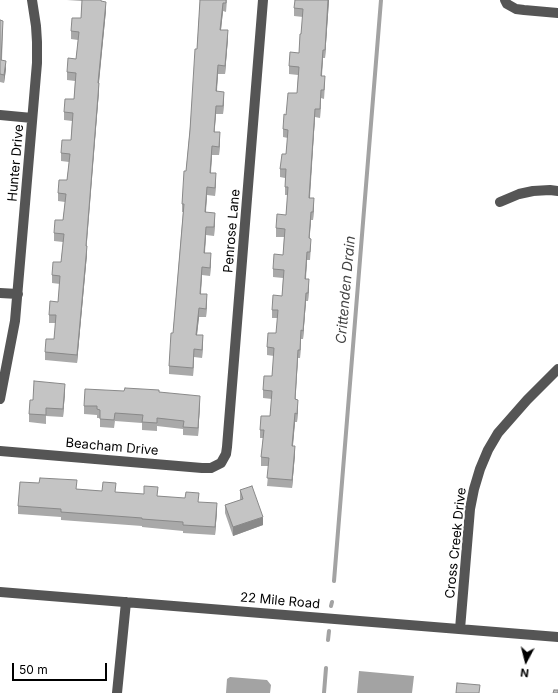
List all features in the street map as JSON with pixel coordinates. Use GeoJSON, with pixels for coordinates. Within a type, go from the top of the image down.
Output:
{"type":"FeatureCollection","features":[{"type":"Feature","properties":{"kind":"street","name":"Hunter Drive"},"geometry":{"type":"LineString","coordinates":[[0,399],[13,334],[18,294],[37,63],[36,26],[32,0]]}},
{"type":"Feature","properties":{"kind":"street","name":"Penrose Lane"},"geometry":{"type":"LineString","coordinates":[[221,463],[228,447],[263,0]]}},
{"type":"Feature","properties":{"kind":"street"},"geometry":{"type":"LineString","coordinates":[[506,2],[516,9],[558,13]]}},
{"type":"Feature","properties":{"kind":"street"},"geometry":{"type":"LineString","coordinates":[[0,115],[32,118]]}},
{"type":"Feature","properties":{"kind":"street"},"geometry":{"type":"LineString","coordinates":[[500,202],[519,194],[533,191],[558,191]]}},
{"type":"Feature","properties":{"kind":"street"},"geometry":{"type":"LineString","coordinates":[[0,293],[18,294]]}},
{"type":"Feature","properties":{"kind":"street","name":"Cross Creek Drive"},"geometry":{"type":"LineString","coordinates":[[460,629],[470,509],[480,469],[488,450],[498,433],[526,400],[558,369]]}},
{"type":"Feature","properties":{"kind":"street","name":"Beacham Drive"},"geometry":{"type":"LineString","coordinates":[[0,451],[202,468],[211,468],[221,463]]}},
{"type":"Feature","properties":{"kind":"street","name":"22 Mile Road"},"geometry":{"type":"LineString","coordinates":[[0,592],[558,637]]}},
{"type":"Feature","properties":{"kind":"street"},"geometry":{"type":"LineString","coordinates":[[118,693],[126,602]]}},
{"type":"Feature","properties":{"kind":"shaded area"},"geometry":{"type":"Polygon","coordinates":[[[359,671],[414,676],[412,693],[357,693],[359,671]]]}},
{"type":"Feature","properties":{"kind":"shaded area"},"geometry":{"type":"Polygon","coordinates":[[[230,677],[267,680],[271,685],[270,693],[226,693],[227,679],[230,677]]]}},
{"type":"Feature","properties":{"kind":"building"},"geometry":{"type":"Polygon","coordinates":[[[82,0],[101,0],[106,2],[98,83],[87,246],[77,355],[45,352],[46,339],[54,339],[56,315],[49,315],[50,301],[58,302],[60,276],[52,275],[53,262],[61,262],[64,234],[54,233],[55,220],[63,220],[66,194],[58,193],[59,180],[67,180],[70,154],[61,153],[62,140],[71,140],[73,113],[64,112],[65,99],[74,99],[76,73],[67,72],[68,58],[76,59],[79,32],[71,31],[72,18],[81,18],[82,0]]]}},
{"type":"Feature","properties":{"kind":"building"},"geometry":{"type":"Polygon","coordinates":[[[200,0],[226,0],[226,3],[223,3],[220,30],[228,30],[225,66],[218,65],[216,91],[224,92],[223,106],[216,106],[214,132],[220,132],[219,147],[212,146],[210,173],[216,173],[215,188],[207,187],[205,212],[215,213],[214,227],[206,227],[204,253],[211,253],[210,268],[202,267],[200,294],[207,294],[206,309],[199,308],[196,335],[203,335],[202,350],[194,349],[193,368],[169,366],[184,204],[182,204],[184,171],[186,171],[190,130],[195,49],[197,49],[200,0]]]}},
{"type":"Feature","properties":{"kind":"building"},"geometry":{"type":"Polygon","coordinates":[[[295,0],[328,0],[325,50],[323,50],[321,76],[325,76],[324,90],[321,90],[320,109],[315,109],[309,198],[314,198],[313,212],[311,212],[309,238],[311,239],[310,252],[307,252],[305,279],[309,279],[308,293],[306,293],[303,331],[301,330],[300,350],[298,350],[295,399],[298,400],[297,414],[295,413],[292,446],[295,446],[292,480],[267,478],[269,458],[261,457],[264,430],[260,430],[261,416],[270,416],[272,391],[263,390],[264,376],[272,376],[274,348],[267,347],[268,333],[276,333],[278,310],[272,310],[273,295],[282,296],[284,270],[273,269],[274,254],[283,255],[285,229],[276,228],[277,214],[286,215],[288,187],[285,187],[286,169],[280,169],[282,154],[286,154],[288,130],[283,129],[284,114],[286,115],[288,93],[297,93],[299,67],[289,66],[290,52],[299,53],[303,9],[294,8],[295,0]]]}},
{"type":"Feature","properties":{"kind":"building"},"geometry":{"type":"Polygon","coordinates":[[[0,20],[3,21],[1,60],[6,61],[4,75],[0,74],[0,20]]]}},
{"type":"Feature","properties":{"kind":"building"},"geometry":{"type":"Polygon","coordinates":[[[34,381],[65,384],[63,409],[46,408],[46,415],[29,414],[30,400],[33,400],[34,381]]]}},
{"type":"Feature","properties":{"kind":"building"},"geometry":{"type":"Polygon","coordinates":[[[125,388],[159,390],[159,392],[200,396],[198,428],[183,427],[184,421],[157,418],[157,423],[142,422],[143,415],[115,413],[114,420],[100,419],[100,410],[97,409],[97,406],[84,406],[85,389],[124,391],[125,388]]]}},
{"type":"Feature","properties":{"kind":"building"},"geometry":{"type":"Polygon","coordinates":[[[40,478],[77,480],[76,489],[102,491],[103,482],[116,483],[115,492],[144,494],[144,486],[158,487],[157,496],[185,498],[186,492],[199,493],[198,502],[217,503],[215,527],[183,525],[183,522],[61,512],[61,509],[18,506],[20,482],[39,483],[40,478]]]}},
{"type":"Feature","properties":{"kind":"building"},"geometry":{"type":"Polygon","coordinates":[[[252,486],[263,517],[233,527],[225,505],[243,499],[240,490],[252,486]]]}},
{"type":"Feature","properties":{"kind":"building"},"geometry":{"type":"Polygon","coordinates":[[[457,683],[480,685],[479,693],[456,693],[457,683]]]}},
{"type":"Feature","properties":{"kind":"building"},"geometry":{"type":"Polygon","coordinates":[[[554,690],[558,690],[558,693],[553,693],[554,690]]]}},
{"type":"Feature","properties":{"kind":"waterway","name":"Crittenden Drain"},"geometry":{"type":"LineString","coordinates":[[334,581],[381,0]]}},
{"type":"Feature","properties":{"kind":"waterway","name":"Crittenden Drain"},"geometry":{"type":"LineString","coordinates":[[331,606],[332,602]]}},
{"type":"Feature","properties":{"kind":"waterway","name":"Crittenden Drain"},"geometry":{"type":"LineString","coordinates":[[328,640],[329,631]]}},
{"type":"Feature","properties":{"kind":"waterway","name":"Crittenden Drain"},"geometry":{"type":"LineString","coordinates":[[324,693],[326,668]]}}]}
